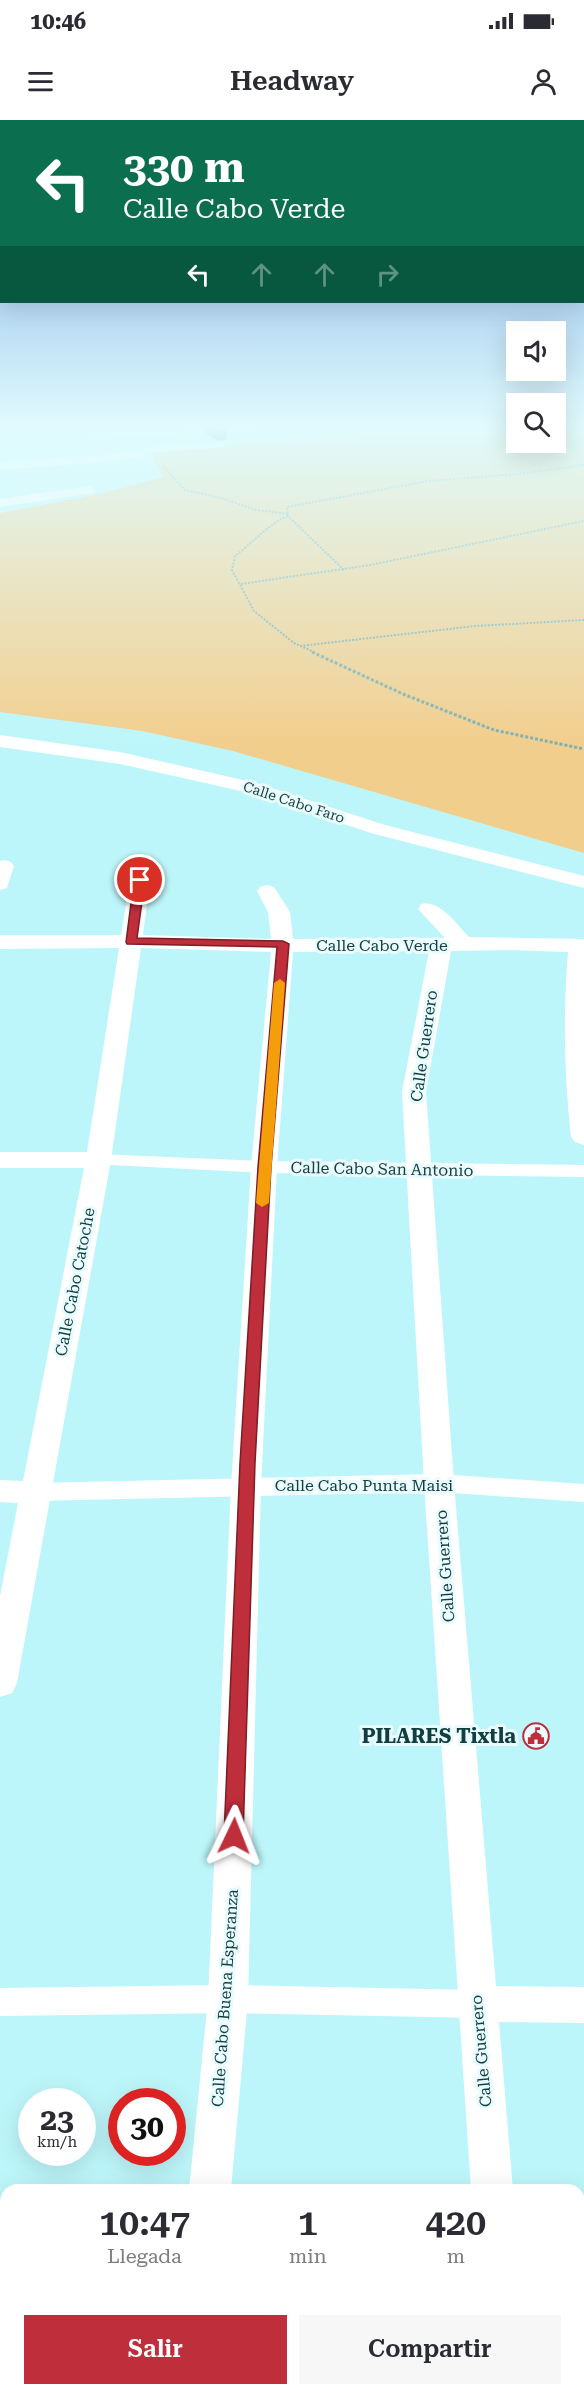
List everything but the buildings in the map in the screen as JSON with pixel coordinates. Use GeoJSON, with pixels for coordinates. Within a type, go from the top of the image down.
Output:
{"type":"FeatureCollection","features":[{"type":"Feature","properties":{"kind":"street","name":"Calle Cabo Faro"},"geometry":{"type":"LineString","coordinates":[[0,741],[120,758],[189,772],[256,789],[378,829],[584,882]]}},
{"type":"Feature","properties":{"kind":"street","name":"Calle Cabo Catoche"},"geometry":{"type":"LineString","coordinates":[[0,1683],[98,1160],[140,880]]}},
{"type":"Feature","properties":{"kind":"street","name":"Calle Cabo Buena Esperanza"},"geometry":{"type":"LineString","coordinates":[[211,2184],[228,1999],[246,1486],[264,1167],[283,944],[279,912],[267,891]]}},
{"type":"Feature","properties":{"kind":"street"},"geometry":{"type":"LineString","coordinates":[[429,909],[452,944]]}},
{"type":"Feature","properties":{"kind":"street","name":"Calle Cabo Verde"},"geometry":{"type":"LineString","coordinates":[[0,942],[283,944],[333,947],[452,944],[581,946]]}},
{"type":"Feature","properties":{"kind":"street","name":"Calle Guerrero"},"geometry":{"type":"LineString","coordinates":[[452,944],[414,1092],[439,1483],[492,2184]]}},
{"type":"Feature","properties":{"kind":"street"},"geometry":{"type":"LineString","coordinates":[[581,946],[574,1008],[576,1089],[584,1137]]}},
{"type":"Feature","properties":{"kind":"street","name":"Calle Cabo San Antonio"},"geometry":{"type":"LineString","coordinates":[[0,1160],[98,1160],[264,1167],[584,1171]]}},
{"type":"Feature","properties":{"kind":"street","name":"Calle Cabo Punta Maisi"},"geometry":{"type":"LineString","coordinates":[[0,1491],[439,1483],[584,1493]]}},
{"type":"Feature","properties":{"kind":"street"},"geometry":{"type":"LineString","coordinates":[[0,2002],[228,1999],[584,2005]]}},
{"type":"Feature","properties":{"kind":"path"},"geometry":{"type":"LineString","coordinates":[[265,533],[235,556],[232,570],[254,611],[299,646],[403,694],[494,730],[584,749]]}},
{"type":"Feature","properties":{"kind":"path"},"geometry":{"type":"LineString","coordinates":[[306,533],[344,570]]}},
{"type":"Feature","properties":{"kind":"path"},"geometry":{"type":"LineString","coordinates":[[241,584],[302,579],[530,533]]}},
{"type":"Feature","properties":{"kind":"path"},"geometry":{"type":"LineString","coordinates":[[299,646],[475,626],[584,620]]}},
{"type":"Feature","properties":{"kind":"shaded area"},"geometry":{"type":"Polygon","coordinates":[[[0,533],[584,533],[584,853],[233,751],[142,731],[0,712],[0,533]]]}},
{"type":"Feature","properties":{"kind":"slow traffic"},"geometry":{"type":"LineString","coordinates":[[262,1203],[280,983]]}},
{"type":"Feature","properties":{"kind":"place","name":"PILARES Tixtla"},"geometry":{"type":"Point","coordinates":[536,1736]}},
{"type":"Feature","properties":{"kind":"route"},"geometry":{"type":"LineString","coordinates":[[140,880],[131,942],[283,944],[264,1167],[248,1463],[234,1836]]}}]}
